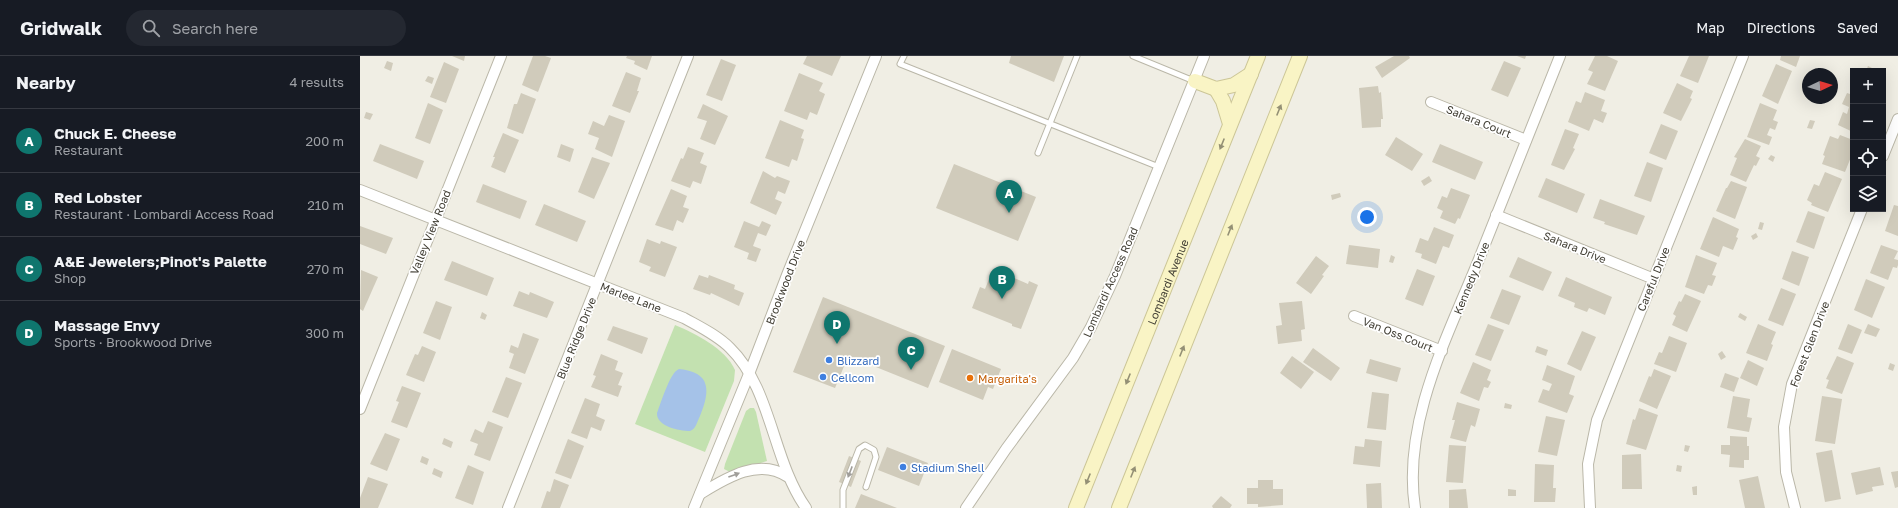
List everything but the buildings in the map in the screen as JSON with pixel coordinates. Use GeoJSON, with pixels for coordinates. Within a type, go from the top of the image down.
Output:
{"type":"FeatureCollection","features":[{"type":"Feature","properties":{"kind":"main road","name":"Lombardi Avenue"},"geometry":{"type":"LineString","coordinates":[[1076,508],[1258,56]]}},
{"type":"Feature","properties":{"kind":"main road"},"geometry":{"type":"LineString","coordinates":[[1119,508],[1300,56]]}},
{"type":"Feature","properties":{"kind":"main road"},"geometry":{"type":"LineString","coordinates":[[1194,81],[1216,89],[1237,83],[1251,73]]}},
{"type":"Feature","properties":{"kind":"main road"},"geometry":{"type":"LineString","coordinates":[[1216,89],[1223,101],[1230,124]]}},
{"type":"Feature","properties":{"kind":"street","name":"Valley View Road"},"geometry":{"type":"LineString","coordinates":[[360,408],[501,56]]}},
{"type":"Feature","properties":{"kind":"street","name":"Blue Ridge Drive"},"geometry":{"type":"LineString","coordinates":[[508,508],[688,56]]}},
{"type":"Feature","properties":{"kind":"street","name":"Brookwood Drive"},"geometry":{"type":"LineString","coordinates":[[694,508],[750,374],[787,275],[876,56]]}},
{"type":"Feature","properties":{"kind":"street","name":"Lombardi Access Road"},"geometry":{"type":"LineString","coordinates":[[966,508],[995,464],[1054,384],[1086,336],[1115,276],[1204,56]]}},
{"type":"Feature","properties":{"kind":"street","name":"Kennedy Drive"},"geometry":{"type":"LineString","coordinates":[[1415,508],[1413,468],[1416,434],[1422,405],[1560,56]]}},
{"type":"Feature","properties":{"kind":"street","name":"Careful Drive"},"geometry":{"type":"LineString","coordinates":[[1590,508],[1588,464],[1597,420],[1743,56]]}},
{"type":"Feature","properties":{"kind":"street","name":"Sahara Court"},"geometry":{"type":"LineString","coordinates":[[1431,102],[1526,140]]}},
{"type":"Feature","properties":{"kind":"street"},"geometry":{"type":"LineString","coordinates":[[1886,149],[1898,119]]}},
{"type":"Feature","properties":{"kind":"street","name":"Marlee Lane"},"geometry":{"type":"LineString","coordinates":[[360,190],[684,318],[721,339],[737,355],[750,374],[760,397],[788,476],[806,508]]}},
{"type":"Feature","properties":{"kind":"street","name":"Forest Glen Drive"},"geometry":{"type":"LineString","coordinates":[[1795,508],[1786,472],[1784,427],[1792,384],[1861,212]]}},
{"type":"Feature","properties":{"kind":"street","name":"Sahara Drive"},"geometry":{"type":"LineString","coordinates":[[1496,215],[1654,278]]}},
{"type":"Feature","properties":{"kind":"street","name":"Van Oss Court"},"geometry":{"type":"LineString","coordinates":[[1354,316],[1442,352]]}},
{"type":"Feature","properties":{"kind":"street"},"geometry":{"type":"LineString","coordinates":[[700,494],[727,478],[754,469],[772,469],[788,476]]}},
{"type":"Feature","properties":{"kind":"lane"},"geometry":{"type":"LineString","coordinates":[[904,56],[900,64],[1160,167]]}},
{"type":"Feature","properties":{"kind":"lane"},"geometry":{"type":"LineString","coordinates":[[1038,153],[1077,56]]}},
{"type":"Feature","properties":{"kind":"lane"},"geometry":{"type":"LineString","coordinates":[[1134,56],[1194,81]]}},
{"type":"Feature","properties":{"kind":"lane"},"geometry":{"type":"LineString","coordinates":[[843,508],[843,490],[859,449],[864,445],[874,450],[876,457],[866,487]]}},
{"type":"Feature","properties":{"kind":"green space"},"geometry":{"type":"Polygon","coordinates":[[[675,325],[701,337],[717,348],[735,370],[734,381],[705,452],[635,424],[675,325]]]}},
{"type":"Feature","properties":{"kind":"green space"},"geometry":{"type":"Polygon","coordinates":[[[750,408],[754,408],[756,412],[767,461],[730,472],[724,469],[725,464],[746,411],[750,408]]]}},
{"type":"Feature","properties":{"kind":"water"},"geometry":{"type":"Polygon","coordinates":[[[679,369],[698,374],[706,385],[706,399],[694,429],[690,431],[669,427],[660,421],[657,413],[672,376],[679,369]]]}},
{"type":"Feature","properties":{"kind":"place","name":"Chuck E. Cheese"},"geometry":{"type":"Point","coordinates":[1009,213]}},
{"type":"Feature","properties":{"kind":"place","name":"Red Lobster"},"geometry":{"type":"Point","coordinates":[1002,299]}},
{"type":"Feature","properties":{"kind":"place","name":"Massage Envy"},"geometry":{"type":"Point","coordinates":[837,344]}},
{"type":"Feature","properties":{"kind":"place","name":"Blizzard"},"geometry":{"type":"Point","coordinates":[829,360]}},
{"type":"Feature","properties":{"kind":"place","name":"A&E Jewelers;Pinot's Palette"},"geometry":{"type":"Point","coordinates":[911,370]}},
{"type":"Feature","properties":{"kind":"place","name":"Cellcom"},"geometry":{"type":"Point","coordinates":[823,377]}},
{"type":"Feature","properties":{"kind":"place","name":"Margarita's"},"geometry":{"type":"Point","coordinates":[970,378]}},
{"type":"Feature","properties":{"kind":"place","name":"Stadium Shell"},"geometry":{"type":"Point","coordinates":[903,467]}}]}
